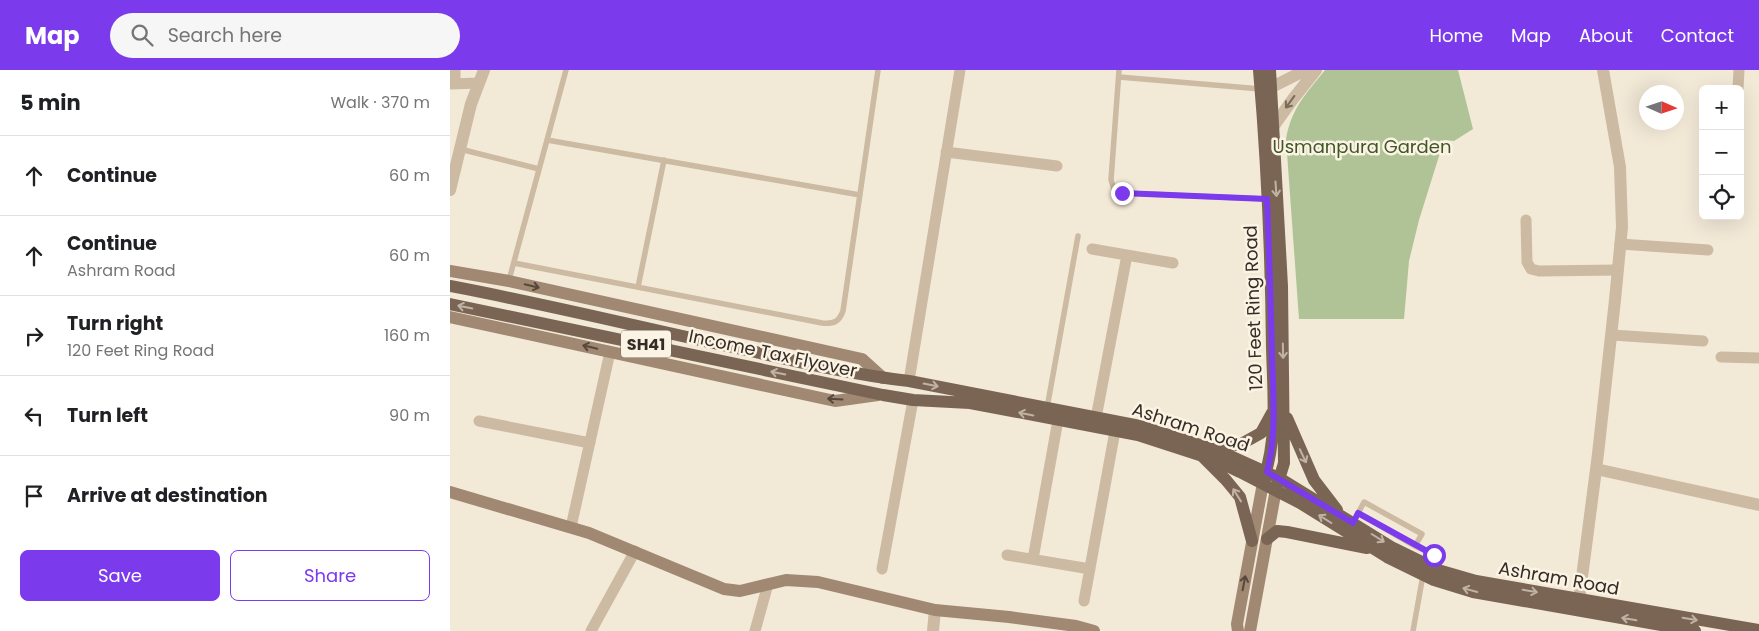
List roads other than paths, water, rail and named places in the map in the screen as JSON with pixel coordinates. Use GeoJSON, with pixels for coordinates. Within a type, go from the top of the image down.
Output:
{"type":"FeatureCollection","features":[{"type":"Feature","properties":{"kind":"main road","name":"120 Feet Ring Road"},"geometry":{"type":"LineString","coordinates":[[1259,70],[1266,88]]}},
{"type":"Feature","properties":{"kind":"main road","name":"120 Feet Ring Road"},"geometry":{"type":"LineString","coordinates":[[1265,477],[1272,453],[1279,410],[1282,286],[1268,128],[1266,88],[1270,70]]}},
{"type":"Feature","properties":{"kind":"main road","name":"120 Feet Ring Road"},"geometry":{"type":"LineString","coordinates":[[1268,128],[1267,199],[1279,410],[1284,463],[1278,484]]}},
{"type":"Feature","properties":{"kind":"main road"},"geometry":{"type":"LineString","coordinates":[[450,271],[509,281],[862,359],[883,378]]}},
{"type":"Feature","properties":{"kind":"main road","name":"Income Tax Flyover"},"geometry":{"type":"LineString","coordinates":[[450,286],[883,378]]}},
{"type":"Feature","properties":{"kind":"main road","name":"Income Tax Flyover"},"geometry":{"type":"LineString","coordinates":[[450,304],[883,395]]}},
{"type":"Feature","properties":{"kind":"main road"},"geometry":{"type":"LineString","coordinates":[[450,317],[835,401],[883,395]]}},
{"type":"Feature","properties":{"kind":"main road","name":"Ashram Road"},"geometry":{"type":"LineString","coordinates":[[883,378],[909,381],[1140,426],[1215,450],[1340,515],[1355,518],[1392,548],[1426,570],[1434,580],[1473,592],[1759,630]]}},
{"type":"Feature","properties":{"kind":"main road","name":"Ashram Road"},"geometry":{"type":"LineString","coordinates":[[883,395],[913,400],[970,403],[1138,435],[1265,477]]}},
{"type":"Feature","properties":{"kind":"main road"},"geometry":{"type":"LineString","coordinates":[[1215,450],[1243,443],[1261,433],[1279,410],[1314,480],[1340,515]]}},
{"type":"Feature","properties":{"kind":"main road"},"geometry":{"type":"LineString","coordinates":[[1200,455],[1226,480],[1240,497],[1252,541]]}},
{"type":"Feature","properties":{"kind":"main road"},"geometry":{"type":"LineString","coordinates":[[1238,631],[1237,624],[1265,477]]}},
{"type":"Feature","properties":{"kind":"main road"},"geometry":{"type":"LineString","coordinates":[[1250,631],[1278,484]]}},
{"type":"Feature","properties":{"kind":"main road","name":"Ashram Road"},"geometry":{"type":"LineString","coordinates":[[1278,484],[1387,558],[1426,570]]}},
{"type":"Feature","properties":{"kind":"main road"},"geometry":{"type":"LineString","coordinates":[[450,492],[571,527],[635,551],[724,589],[740,591],[786,580],[818,582],[935,610],[1076,626],[1094,631]]}},
{"type":"Feature","properties":{"kind":"main road"},"geometry":{"type":"LineString","coordinates":[[1266,539],[1276,531],[1287,532],[1377,550]]}},
{"type":"Feature","properties":{"kind":"main road","name":"Ashram Road"},"geometry":{"type":"LineString","coordinates":[[1579,605],[1695,631]]}},
{"type":"Feature","properties":{"kind":"street"},"geometry":{"type":"LineString","coordinates":[[455,70],[452,84],[479,83]]}},
{"type":"Feature","properties":{"kind":"street"},"geometry":{"type":"LineString","coordinates":[[450,190],[471,104],[484,70]]}},
{"type":"Feature","properties":{"kind":"street"},"geometry":{"type":"LineString","coordinates":[[909,381],[960,70]]}},
{"type":"Feature","properties":{"kind":"street"},"geometry":{"type":"LineString","coordinates":[[1266,88],[1306,70]]}},
{"type":"Feature","properties":{"kind":"street"},"geometry":{"type":"LineString","coordinates":[[1268,128],[1316,70]]}},
{"type":"Feature","properties":{"kind":"street"},"geometry":{"type":"LineString","coordinates":[[1579,605],[1612,335],[1622,227],[1620,167],[1603,70]]}},
{"type":"Feature","properties":{"kind":"street"},"geometry":{"type":"LineString","coordinates":[[1738,85],[1739,70]]}},
{"type":"Feature","properties":{"kind":"street"},"geometry":{"type":"LineString","coordinates":[[946,152],[1057,166]]}},
{"type":"Feature","properties":{"kind":"street"},"geometry":{"type":"LineString","coordinates":[[1526,220],[1527,262],[1531,269],[1538,271],[1618,270]]}},
{"type":"Feature","properties":{"kind":"street"},"geometry":{"type":"LineString","coordinates":[[1620,244],[1708,250]]}},
{"type":"Feature","properties":{"kind":"street"},"geometry":{"type":"LineString","coordinates":[[1092,248],[1173,263]]}},
{"type":"Feature","properties":{"kind":"street"},"geometry":{"type":"LineString","coordinates":[[1096,418],[1127,255]]}},
{"type":"Feature","properties":{"kind":"street"},"geometry":{"type":"LineString","coordinates":[[1612,335],[1703,341]]}},
{"type":"Feature","properties":{"kind":"street"},"geometry":{"type":"LineString","coordinates":[[571,527],[610,352]]}},
{"type":"Feature","properties":{"kind":"street"},"geometry":{"type":"LineString","coordinates":[[1721,357],[1759,358]]}},
{"type":"Feature","properties":{"kind":"street"},"geometry":{"type":"LineString","coordinates":[[882,569],[913,400]]}},
{"type":"Feature","properties":{"kind":"street"},"geometry":{"type":"LineString","coordinates":[[1033,559],[1058,420]]}},
{"type":"Feature","properties":{"kind":"street"},"geometry":{"type":"LineString","coordinates":[[479,421],[590,443]]}},
{"type":"Feature","properties":{"kind":"street"},"geometry":{"type":"LineString","coordinates":[[1084,601],[1115,431]]}},
{"type":"Feature","properties":{"kind":"street"},"geometry":{"type":"LineString","coordinates":[[1596,469],[1759,505]]}},
{"type":"Feature","properties":{"kind":"street"},"geometry":{"type":"LineString","coordinates":[[591,631],[635,551]]}},
{"type":"Feature","properties":{"kind":"street"},"geometry":{"type":"LineString","coordinates":[[1007,555],[1090,569]]}},
{"type":"Feature","properties":{"kind":"street"},"geometry":{"type":"LineString","coordinates":[[755,631],[768,584]]}},
{"type":"Feature","properties":{"kind":"street"},"geometry":{"type":"LineString","coordinates":[[933,631],[935,610]]}},
{"type":"Feature","properties":{"kind":"lane"},"geometry":{"type":"LineString","coordinates":[[509,281],[566,70]]}},
{"type":"Feature","properties":{"kind":"lane"},"geometry":{"type":"LineString","coordinates":[[514,263],[833,324],[840,319],[843,311],[878,70]]}},
{"type":"Feature","properties":{"kind":"lane"},"geometry":{"type":"LineString","coordinates":[[1119,70],[1111,180],[1114,189],[1122,193],[1267,199]]}},
{"type":"Feature","properties":{"kind":"lane"},"geometry":{"type":"LineString","coordinates":[[1119,77],[1266,88]]}},
{"type":"Feature","properties":{"kind":"lane"},"geometry":{"type":"LineString","coordinates":[[547,140],[860,195]]}},
{"type":"Feature","properties":{"kind":"lane"},"geometry":{"type":"LineString","coordinates":[[460,149],[539,170]]}},
{"type":"Feature","properties":{"kind":"lane"},"geometry":{"type":"LineString","coordinates":[[638,287],[664,160]]}},
{"type":"Feature","properties":{"kind":"lane"},"geometry":{"type":"LineString","coordinates":[[1046,408],[1078,236]]}},
{"type":"Feature","properties":{"kind":"lane"},"geometry":{"type":"LineString","coordinates":[[1413,631],[1426,570],[1434,555],[1355,518],[1364,502],[1422,534],[1415,546]]}},
{"type":"Feature","properties":{"kind":"park label","name":"Usmanpura Garden"},"geometry":{"type":"Point","coordinates":[1362,146]}}]}
